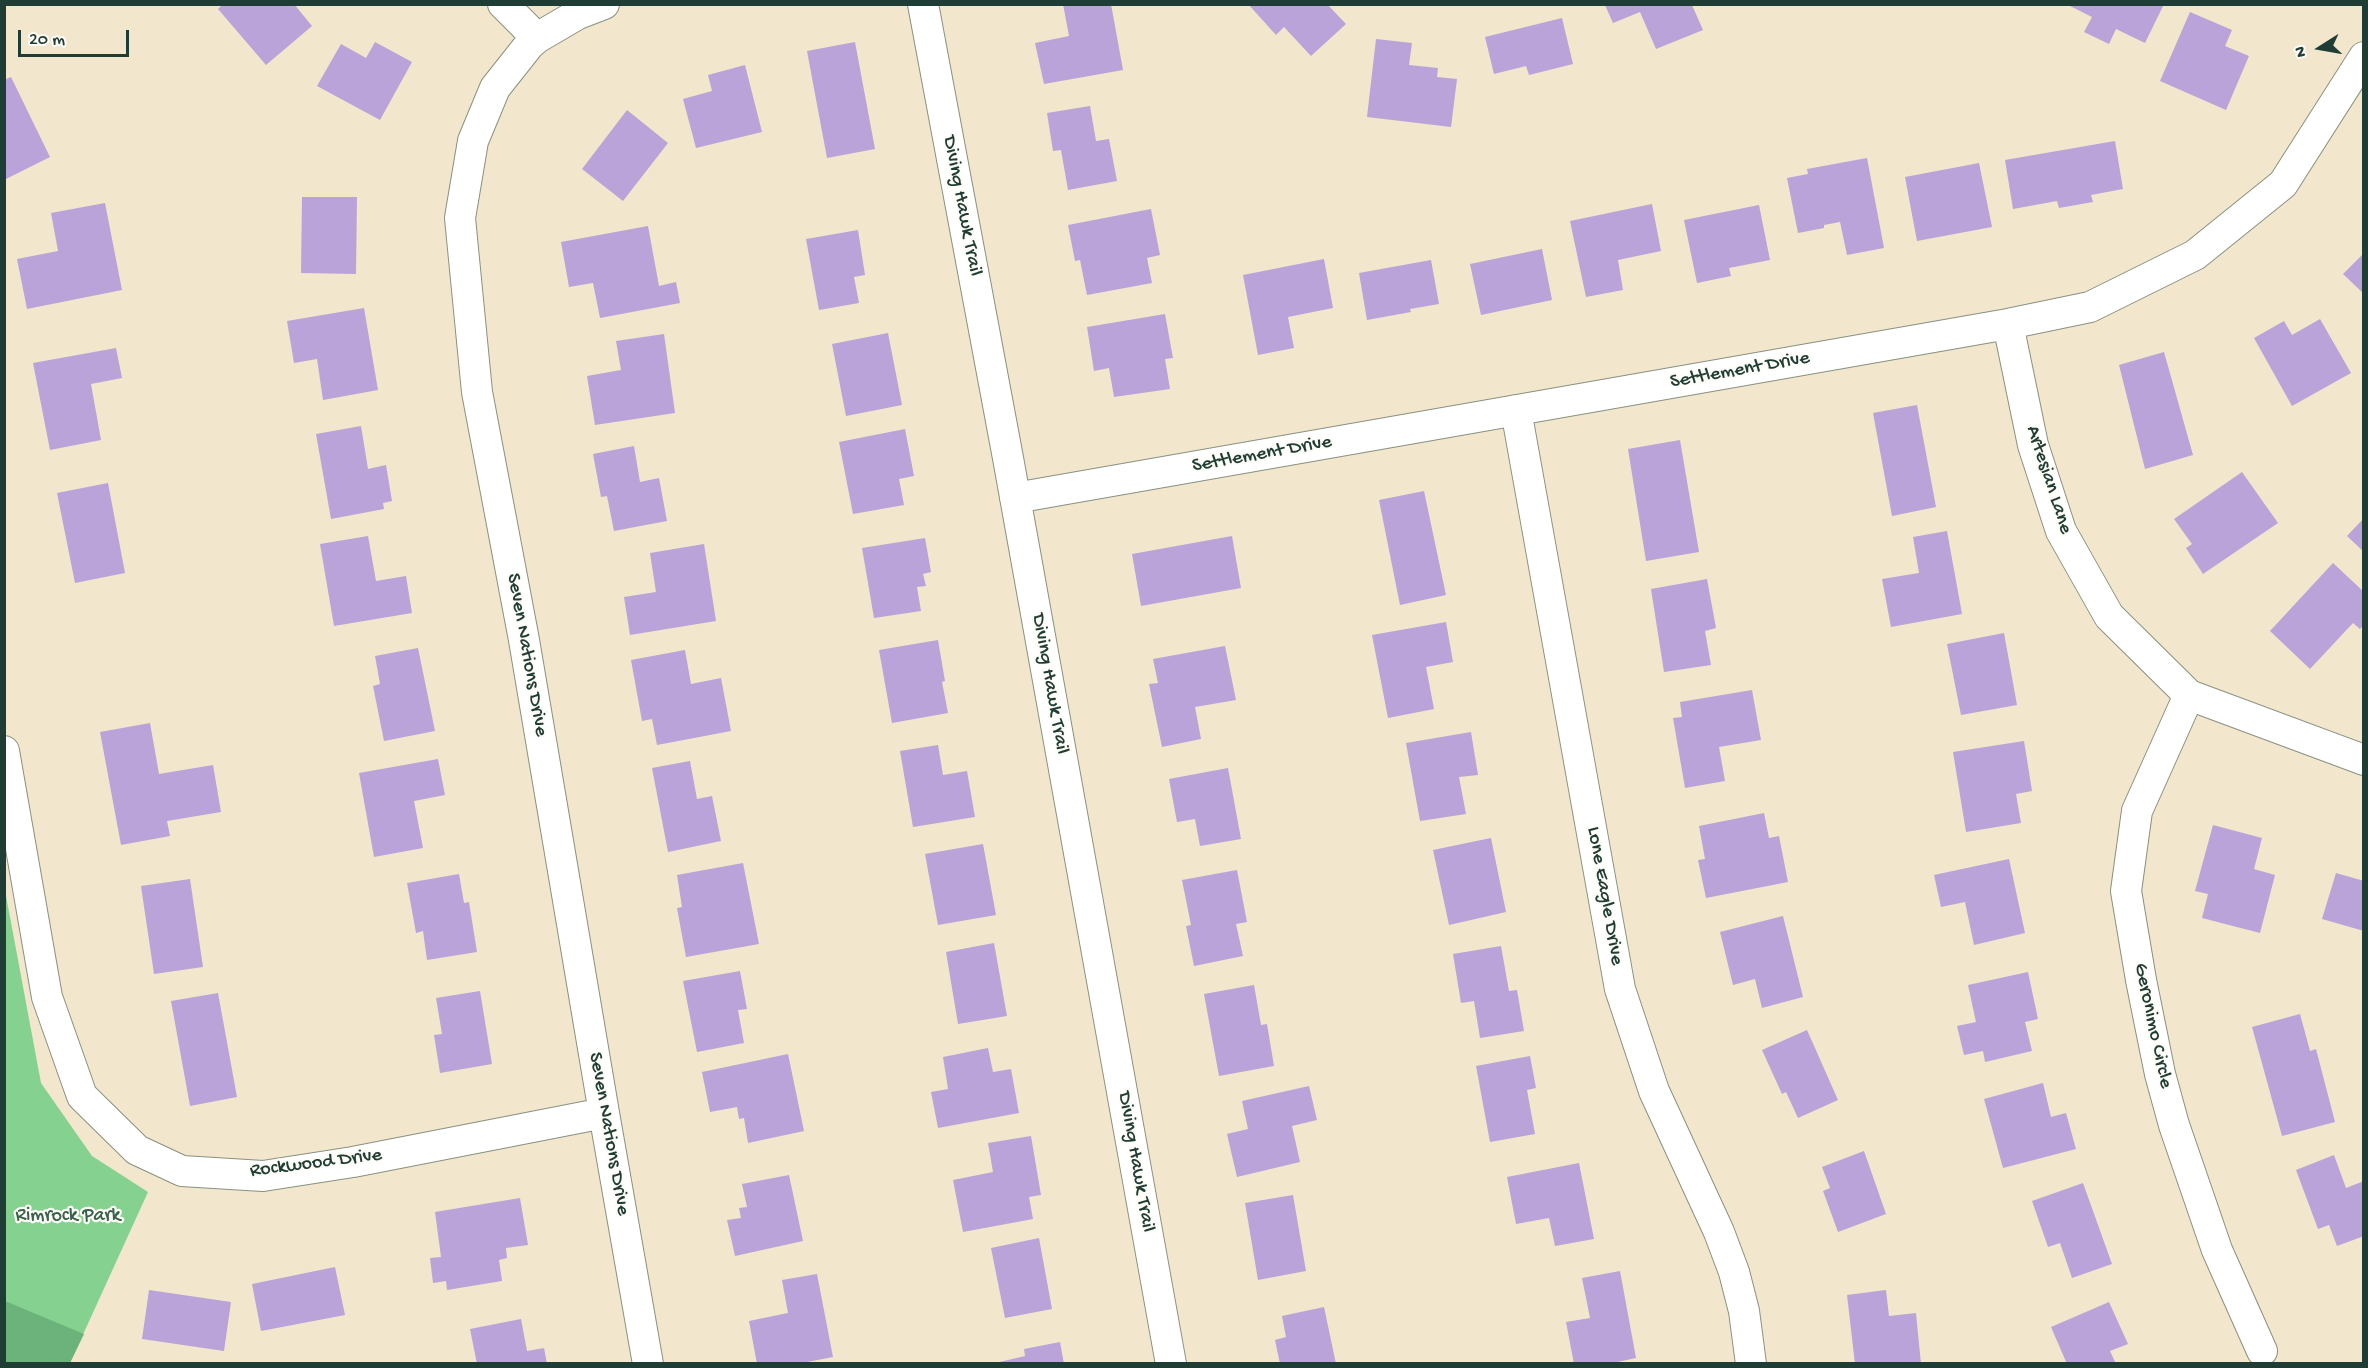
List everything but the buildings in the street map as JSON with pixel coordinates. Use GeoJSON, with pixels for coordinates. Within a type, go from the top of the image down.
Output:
{"type":"FeatureCollection","features":[{"type":"Feature","properties":{"kind":"street"},"geometry":{"type":"LineString","coordinates":[[503,4],[537,38]]}},
{"type":"Feature","properties":{"kind":"street","name":"Seven Nations Drive"},"geometry":{"type":"LineString","coordinates":[[604,4],[578,14],[537,38],[495,88],[473,141],[460,218],[477,392],[524,640],[648,1364]]}},
{"type":"Feature","properties":{"kind":"street","name":"Diving Hawk Trail"},"geometry":{"type":"LineString","coordinates":[[923,4],[1015,498],[1171,1364]]}},
{"type":"Feature","properties":{"kind":"street","name":"Settlement Drive"},"geometry":{"type":"LineString","coordinates":[[1015,498],[2008,324],[2090,307],[2195,255],[2283,184],[2364,57]]}},
{"type":"Feature","properties":{"kind":"street","name":"Artesian Lane"},"geometry":{"type":"LineString","coordinates":[[2008,324],[2033,445],[2061,531],[2109,616],[2189,695],[2364,760]]}},
{"type":"Feature","properties":{"kind":"street","name":"Lone Eagle Drive"},"geometry":{"type":"LineString","coordinates":[[1516,410],[1620,989],[1654,1091],[1719,1232],[1730,1262],[1744,1311],[1752,1364]]}},
{"type":"Feature","properties":{"kind":"street","name":"Geronimo Circle"},"geometry":{"type":"LineString","coordinates":[[2189,695],[2137,811],[2126,891],[2160,1074],[2174,1125],[2217,1250],[2262,1351]]}},
{"type":"Feature","properties":{"kind":"street","name":"Rockwood Drive"},"geometry":{"type":"LineString","coordinates":[[4,751],[47,997],[82,1096],[136,1150],[182,1171],[263,1176],[353,1162],[604,1113]]}},
{"type":"Feature","properties":{"kind":"green space","name":"Rimrock Park"},"geometry":{"type":"Polygon","coordinates":[[[4,885],[41,1083],[92,1156],[148,1192],[70,1363],[5,1363],[4,885]]]}},
{"type":"Feature","properties":{"kind":"green space"},"geometry":{"type":"Polygon","coordinates":[[[5,1301],[84,1334],[70,1363],[5,1363],[5,1301]]]}}]}
